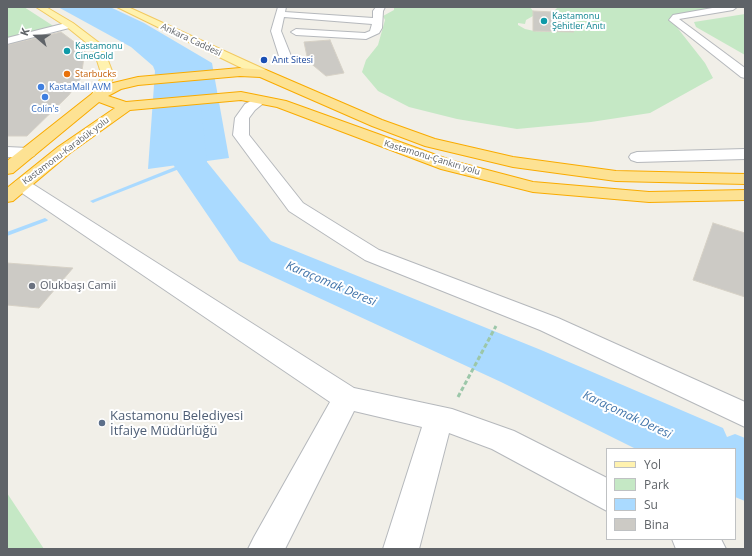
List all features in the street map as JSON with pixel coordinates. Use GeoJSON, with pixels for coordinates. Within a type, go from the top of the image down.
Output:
{"type":"FeatureCollection","features":[{"type":"Feature","properties":{"kind":"highway"},"geometry":{"type":"LineString","coordinates":[[12,183],[28,153],[98,96],[116,86],[138,81],[219,74],[262,73],[259,87],[249,94],[241,96]]}},
{"type":"Feature","properties":{"kind":"highway","name":"Kastamonu-Çankırı yolu"},"geometry":{"type":"LineString","coordinates":[[262,73],[377,123],[430,142],[513,162],[616,176],[745,179]]}},
{"type":"Feature","properties":{"kind":"highway"},"geometry":{"type":"LineString","coordinates":[[98,96],[112,103],[126,106]]}},
{"type":"Feature","properties":{"kind":"highway","name":"Kastamonu-Çankırı yolu"},"geometry":{"type":"LineString","coordinates":[[126,106],[241,96],[281,104],[356,134],[447,165],[533,188],[649,198],[745,195]]}},
{"type":"Feature","properties":{"kind":"highway","name":"Kastamonu-Karabük yolu"},"geometry":{"type":"LineString","coordinates":[[12,183],[64,150],[126,106]]}},
{"type":"Feature","properties":{"kind":"main road"},"geometry":{"type":"LineString","coordinates":[[40,7],[70,26],[98,47],[108,76],[98,96]]}},
{"type":"Feature","properties":{"kind":"main road","name":"Ankara Caddesi"},"geometry":{"type":"LineString","coordinates":[[121,7],[262,73]]}},
{"type":"Feature","properties":{"kind":"street"},"geometry":{"type":"LineString","coordinates":[[297,15],[303,7]]}},
{"type":"Feature","properties":{"kind":"street"},"geometry":{"type":"LineString","coordinates":[[296,32],[366,36],[375,30],[376,21],[381,7]]}},
{"type":"Feature","properties":{"kind":"street"},"geometry":{"type":"LineString","coordinates":[[733,7],[676,17],[674,20],[745,74]]}},
{"type":"Feature","properties":{"kind":"street"},"geometry":{"type":"LineString","coordinates":[[281,13],[376,21]]}},
{"type":"Feature","properties":{"kind":"street"},"geometry":{"type":"LineString","coordinates":[[281,13],[290,21],[296,32],[299,45]]}},
{"type":"Feature","properties":{"kind":"street"},"geometry":{"type":"LineString","coordinates":[[281,13],[276,31],[285,56]]}},
{"type":"Feature","properties":{"kind":"street"},"geometry":{"type":"LineString","coordinates":[[7,41],[70,26]]}},
{"type":"Feature","properties":{"kind":"street"},"geometry":{"type":"LineString","coordinates":[[260,101],[250,107],[242,118],[241,135],[296,208],[372,255],[549,324],[745,415]]}},
{"type":"Feature","properties":{"kind":"street"},"geometry":{"type":"LineString","coordinates":[[7,152],[28,153]]}},
{"type":"Feature","properties":{"kind":"street"},"geometry":{"type":"LineString","coordinates":[[637,157],[745,154]]}},
{"type":"Feature","properties":{"kind":"street"},"geometry":{"type":"LineString","coordinates":[[12,183],[347,398],[448,408],[503,440],[606,494]]}},
{"type":"Feature","properties":{"kind":"street"},"geometry":{"type":"LineString","coordinates":[[266,549],[347,398]]}},
{"type":"Feature","properties":{"kind":"street"},"geometry":{"type":"LineString","coordinates":[[401,549],[448,408]]}},
{"type":"Feature","properties":{"kind":"street"},"geometry":{"type":"LineString","coordinates":[[691,540],[708,549]]}},
{"type":"Feature","properties":{"kind":"path"},"geometry":{"type":"LineString","coordinates":[[448,408],[498,322]]}},
{"type":"Feature","properties":{"kind":"green space"},"geometry":{"type":"Polygon","coordinates":[[[7,7],[24,7],[58,29],[7,42],[7,7]]]}},
{"type":"Feature","properties":{"kind":"green space"},"geometry":{"type":"Polygon","coordinates":[[[394,7],[530,7],[533,11],[533,16],[526,20],[525,24],[518,23],[518,25],[525,29],[534,31],[554,32],[568,28],[553,12],[558,7],[729,7],[682,16],[672,21],[705,63],[713,78],[650,113],[591,122],[517,129],[457,119],[409,107],[378,91],[362,72],[366,60],[378,45],[385,20],[383,16],[394,10],[394,7]]]}},
{"type":"Feature","properties":{"kind":"green space"},"geometry":{"type":"Polygon","coordinates":[[[745,14],[745,55],[696,27],[694,22],[745,14]]]}},
{"type":"Feature","properties":{"kind":"green space"},"geometry":{"type":"Polygon","coordinates":[[[7,493],[44,549],[7,549],[7,493]]]}},
{"type":"Feature","properties":{"kind":"water"},"geometry":{"type":"Polygon","coordinates":[[[58,7],[110,7],[144,23],[212,63],[229,158],[148,169],[155,71],[153,66],[131,47],[58,7]]]}},
{"type":"Feature","properties":{"kind":"building","name":"Kastamonu Şehitler Anıtı"},"geometry":{"type":"Polygon","coordinates":[[[533,11],[553,12],[574,32],[533,31],[533,11]]]}},
{"type":"Feature","properties":{"kind":"building","name":"KastaMall AVM"},"geometry":{"type":"Polygon","coordinates":[[[61,32],[85,50],[81,78],[69,95],[27,136],[7,136],[7,45],[61,32]]]}},
{"type":"Feature","properties":{"kind":"building"},"geometry":{"type":"Polygon","coordinates":[[[330,40],[344,73],[326,76],[308,61],[304,42],[330,40]]]}},
{"type":"Feature","properties":{"kind":"building"},"geometry":{"type":"Polygon","coordinates":[[[713,223],[745,233],[745,297],[693,280],[713,223]]]}},
{"type":"Feature","properties":{"kind":"building","name":"Olukbaşı Camii"},"geometry":{"type":"Polygon","coordinates":[[[7,263],[73,268],[39,308],[7,305],[7,263]]]}},
{"type":"Feature","properties":{"kind":"waterway","name":"Karaçomak Deresi"},"geometry":{"type":"LineString","coordinates":[[186,98],[190,163],[255,251],[521,366],[698,448]]}},
{"type":"Feature","properties":{"kind":"waterway"},"geometry":{"type":"LineString","coordinates":[[93,201],[190,163]]}},
{"type":"Feature","properties":{"kind":"waterway"},"geometry":{"type":"LineString","coordinates":[[7,234],[45,220]]}},
{"type":"Feature","properties":{"kind":"waterway","name":"Karaçomak Deresi"},"geometry":{"type":"LineString","coordinates":[[736,466],[745,470]]}},
{"type":"Feature","properties":{"kind":"place","name":"Kastamonu Şehitler Anıtı"},"geometry":{"type":"Point","coordinates":[544,21]}},
{"type":"Feature","properties":{"kind":"place","name":"Kastamonu CineGold"},"geometry":{"type":"Point","coordinates":[67,51]}},
{"type":"Feature","properties":{"kind":"place","name":"Anıt Sitesi"},"geometry":{"type":"Point","coordinates":[264,60]}},
{"type":"Feature","properties":{"kind":"place","name":"Starbucks"},"geometry":{"type":"Point","coordinates":[67,74]}},
{"type":"Feature","properties":{"kind":"place","name":"KastaMall AVM"},"geometry":{"type":"Point","coordinates":[41,87]}},
{"type":"Feature","properties":{"kind":"place","name":"Colin's"},"geometry":{"type":"Point","coordinates":[45,97]}},
{"type":"Feature","properties":{"kind":"place","name":"Olukbaşı Camii"},"geometry":{"type":"Point","coordinates":[32,286]}},
{"type":"Feature","properties":{"kind":"place","name":"Kastamonu Belediyesi İtfaiye Müdürlüğü"},"geometry":{"type":"Point","coordinates":[102,423]}}]}
